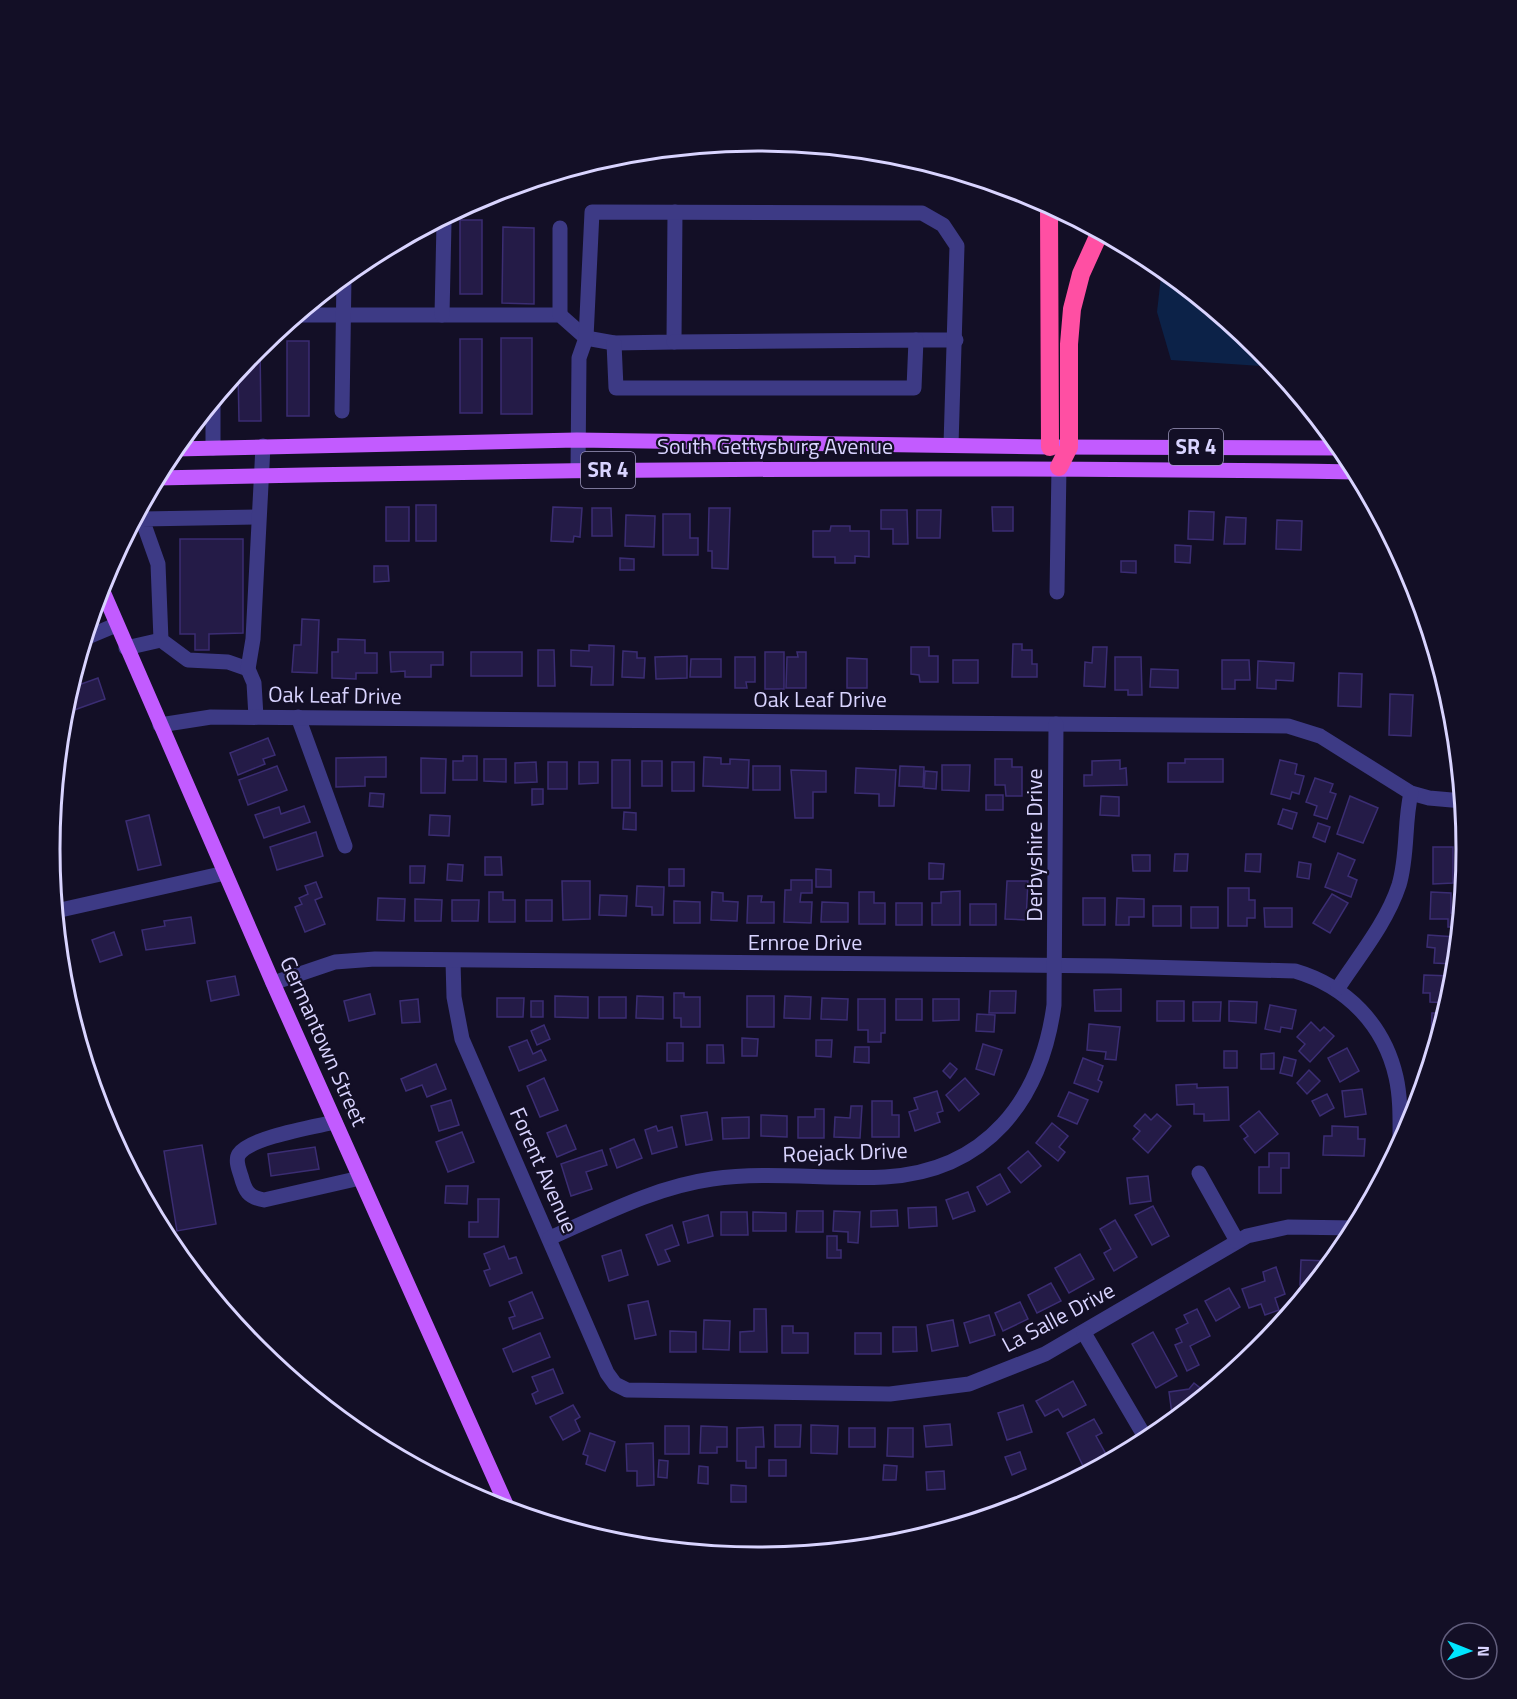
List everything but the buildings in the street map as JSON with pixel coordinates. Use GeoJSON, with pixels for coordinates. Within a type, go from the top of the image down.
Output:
{"type":"FeatureCollection","features":[{"type":"Feature","properties":{"kind":"highway"},"geometry":{"type":"LineString","coordinates":[[1049,215],[1050,447]]}},
{"type":"Feature","properties":{"kind":"highway"},"geometry":{"type":"LineString","coordinates":[[1059,467],[1069,447],[1069,344],[1072,309],[1084,265],[1097,239]]}},
{"type":"Feature","properties":{"kind":"main road","name":"South Gettysburg Avenue"},"geometry":{"type":"LineString","coordinates":[[187,449],[577,440],[1050,447],[1330,448]]}},
{"type":"Feature","properties":{"kind":"main road"},"geometry":{"type":"LineString","coordinates":[[1050,447],[1059,467]]}},
{"type":"Feature","properties":{"kind":"main road","name":"South Gettysburg Avenue"},"geometry":{"type":"LineString","coordinates":[[168,478],[578,470],[1059,467],[1346,472]]}},
{"type":"Feature","properties":{"kind":"main road","name":"Germantown Street"},"geometry":{"type":"LineString","coordinates":[[106,600],[273,983],[504,1500]]}},
{"type":"Feature","properties":{"kind":"street"},"geometry":{"type":"LineString","coordinates":[[578,470],[579,358],[586,338],[592,212],[922,213],[943,225],[957,246],[956,340],[951,445]]}},
{"type":"Feature","properties":{"kind":"street"},"geometry":{"type":"LineString","coordinates":[[674,342],[675,212]]}},
{"type":"Feature","properties":{"kind":"street"},"geometry":{"type":"LineString","coordinates":[[442,315],[444,226]]}},
{"type":"Feature","properties":{"kind":"street"},"geometry":{"type":"LineString","coordinates":[[560,228],[560,315]]}},
{"type":"Feature","properties":{"kind":"street"},"geometry":{"type":"LineString","coordinates":[[342,411],[344,287]]}},
{"type":"Feature","properties":{"kind":"street"},"geometry":{"type":"LineString","coordinates":[[309,315],[560,315],[586,338],[614,343],[956,340]]}},
{"type":"Feature","properties":{"kind":"street"},"geometry":{"type":"LineString","coordinates":[[614,343],[616,388],[914,388],[916,339]]}},
{"type":"Feature","properties":{"kind":"street"},"geometry":{"type":"LineString","coordinates":[[213,413],[213,448]]}},
{"type":"Feature","properties":{"kind":"street"},"geometry":{"type":"LineString","coordinates":[[256,717],[254,683],[248,669],[253,639],[263,446]]}},
{"type":"Feature","properties":{"kind":"street"},"geometry":{"type":"LineString","coordinates":[[1057,592],[1059,467]]}},
{"type":"Feature","properties":{"kind":"street"},"geometry":{"type":"LineString","coordinates":[[144,519],[258,517]]}},
{"type":"Feature","properties":{"kind":"street"},"geometry":{"type":"LineString","coordinates":[[143,521],[158,564],[161,640]]}},
{"type":"Feature","properties":{"kind":"street"},"geometry":{"type":"LineString","coordinates":[[94,634],[116,625]]}},
{"type":"Feature","properties":{"kind":"street"},"geometry":{"type":"LineString","coordinates":[[126,648],[161,640],[188,660],[228,662],[248,669]]}},
{"type":"Feature","properties":{"kind":"street","name":"Oak Leaf Drive"},"geometry":{"type":"LineString","coordinates":[[160,725],[203,717],[298,717],[1288,726],[1306,729],[1387,775],[1412,793],[1429,798],[1456,800]]}},
{"type":"Feature","properties":{"kind":"street"},"geometry":{"type":"LineString","coordinates":[[298,717],[345,846]]}},
{"type":"Feature","properties":{"kind":"street","name":"Derbyshire Drive"},"geometry":{"type":"LineString","coordinates":[[1056,724],[1056,966]]}},
{"type":"Feature","properties":{"kind":"street"},"geometry":{"type":"LineString","coordinates":[[1338,988],[1389,908],[1399,884],[1404,859],[1406,818],[1412,793]]}},
{"type":"Feature","properties":{"kind":"street"},"geometry":{"type":"LineString","coordinates":[[63,910],[225,873]]}},
{"type":"Feature","properties":{"kind":"street","name":"Ernroe Drive"},"geometry":{"type":"LineString","coordinates":[[273,983],[319,966],[351,960],[1239,968],[1295,971],[1338,988],[1358,1006],[1388,1052],[1396,1076],[1400,1102],[1400,1126]]}},
{"type":"Feature","properties":{"kind":"street","name":"Forent Avenue"},"geometry":{"type":"LineString","coordinates":[[453,961],[454,997],[462,1039],[607,1373],[621,1388]]}},
{"type":"Feature","properties":{"kind":"street","name":"Roejack Drive"},"geometry":{"type":"LineString","coordinates":[[550,1238],[653,1194],[691,1183],[730,1177],[899,1176],[930,1169],[959,1157],[1003,1124],[1023,1101],[1038,1074],[1051,1026],[1056,966]]}},
{"type":"Feature","properties":{"kind":"street"},"geometry":{"type":"LineString","coordinates":[[335,1122],[253,1143],[246,1148],[239,1154],[237,1162],[245,1191],[252,1197],[264,1200],[360,1178]]}},
{"type":"Feature","properties":{"kind":"street"},"geometry":{"type":"LineString","coordinates":[[1199,1173],[1237,1241]]}},
{"type":"Feature","properties":{"kind":"street","name":"La Salle Drive"},"geometry":{"type":"LineString","coordinates":[[621,1388],[637,1392],[890,1394],[938,1390],[969,1384],[1045,1354],[1237,1241],[1264,1231],[1288,1227],[1345,1228]]}},
{"type":"Feature","properties":{"kind":"street"},"geometry":{"type":"LineString","coordinates":[[1084,1333],[1143,1433]]}},
{"type":"Feature","properties":{"kind":"water"},"geometry":{"type":"Polygon","coordinates":[[[1161,279],[1219,324],[1262,366],[1171,360],[1157,312],[1161,279]]]}}]}
